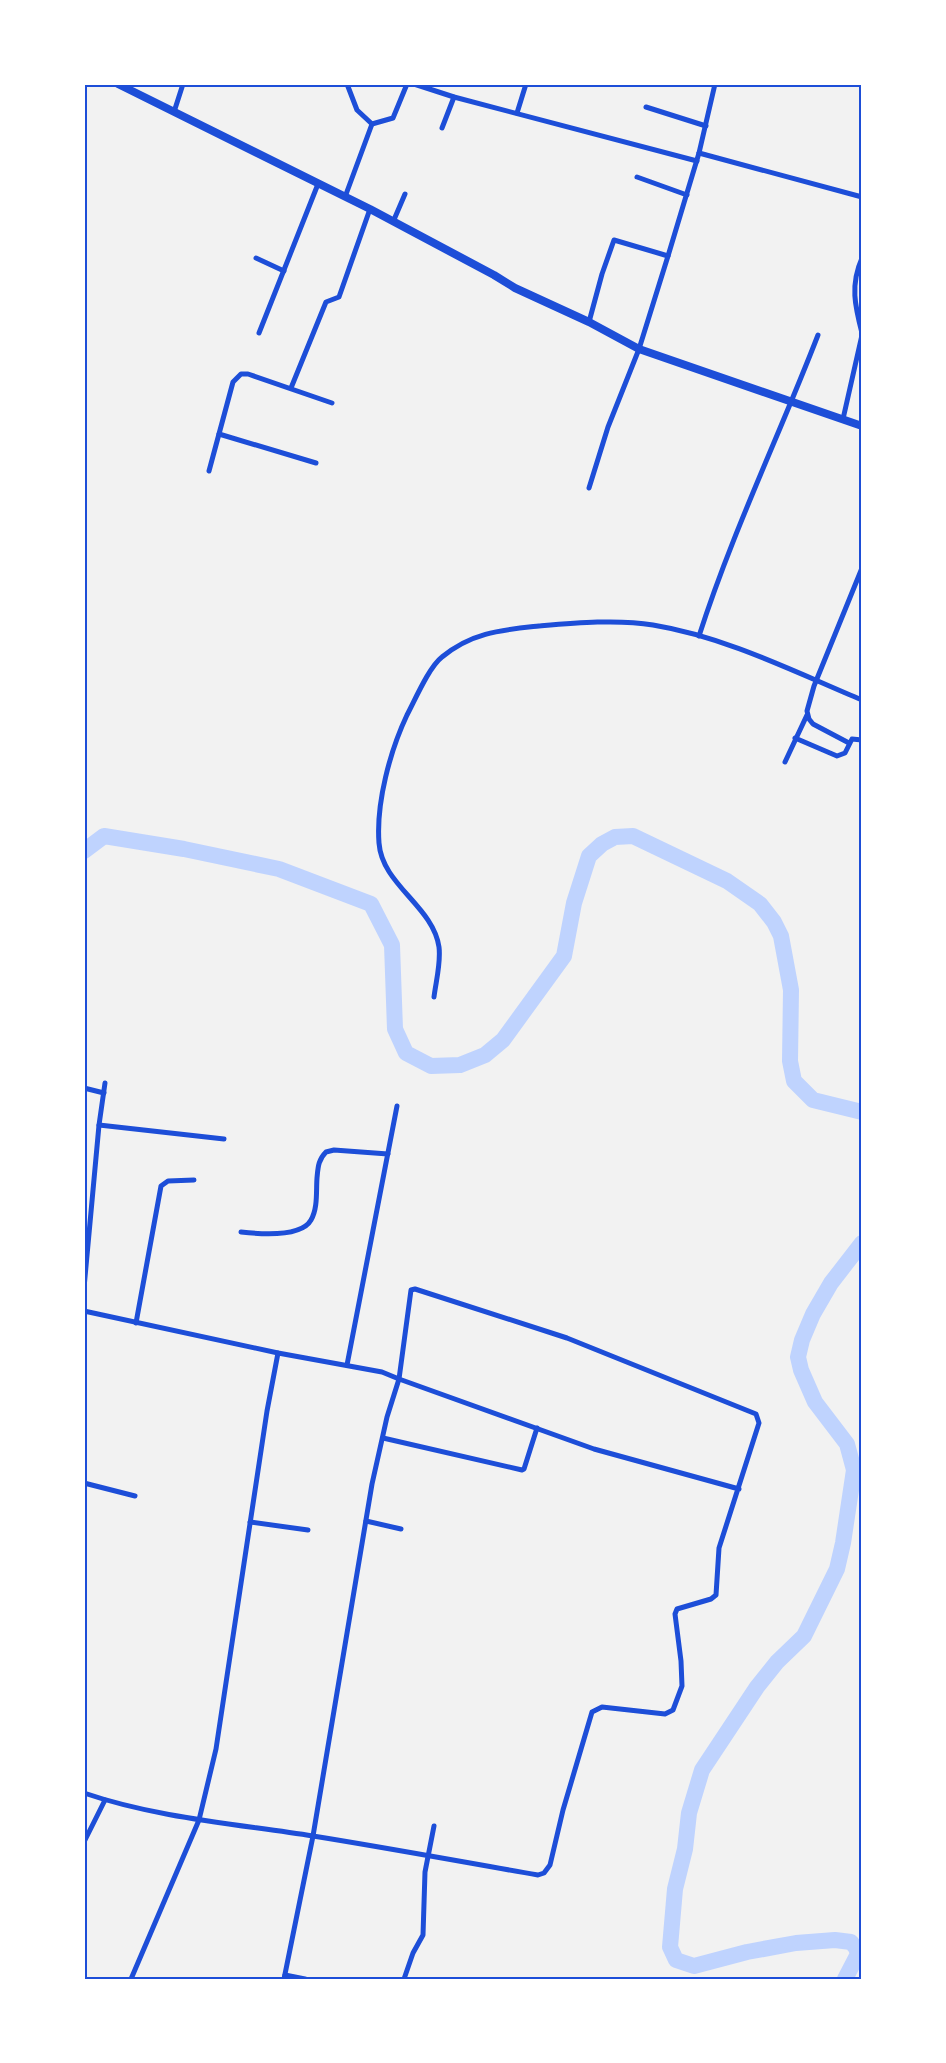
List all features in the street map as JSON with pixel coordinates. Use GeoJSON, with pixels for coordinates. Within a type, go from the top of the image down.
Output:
{"type":"FeatureCollection","features":[{"type":"Feature","properties":{"kind":"main road"},"geometry":{"type":"LineString","coordinates":[[118,84],[370,209],[515,288],[589,322],[639,349],[862,426]]}},
{"type":"Feature","properties":{"kind":"street"},"geometry":{"type":"LineString","coordinates":[[174,112],[183,84]]}},
{"type":"Feature","properties":{"kind":"street"},"geometry":{"type":"LineString","coordinates":[[347,84],[357,110],[372,124]]}},
{"type":"Feature","properties":{"kind":"street"},"geometry":{"type":"LineString","coordinates":[[372,124],[393,118],[407,84]]}},
{"type":"Feature","properties":{"kind":"street"},"geometry":{"type":"LineString","coordinates":[[414,84],[454,97],[697,161]]}},
{"type":"Feature","properties":{"kind":"street"},"geometry":{"type":"LineString","coordinates":[[517,113],[526,84]]}},
{"type":"Feature","properties":{"kind":"street"},"geometry":{"type":"LineString","coordinates":[[589,488],[608,428],[639,349],[697,161],[715,84]]}},
{"type":"Feature","properties":{"kind":"street"},"geometry":{"type":"LineString","coordinates":[[442,128],[454,97]]}},
{"type":"Feature","properties":{"kind":"street"},"geometry":{"type":"LineString","coordinates":[[646,107],[706,126]]}},
{"type":"Feature","properties":{"kind":"street"},"geometry":{"type":"LineString","coordinates":[[345,197],[372,124]]}},
{"type":"Feature","properties":{"kind":"street"},"geometry":{"type":"LineString","coordinates":[[699,153],[862,197]]}},
{"type":"Feature","properties":{"kind":"street"},"geometry":{"type":"LineString","coordinates":[[637,177],[687,195]]}},
{"type":"Feature","properties":{"kind":"street"},"geometry":{"type":"LineString","coordinates":[[259,333],[318,184]]}},
{"type":"Feature","properties":{"kind":"street"},"geometry":{"type":"LineString","coordinates":[[393,222],[405,194]]}},
{"type":"Feature","properties":{"kind":"street"},"geometry":{"type":"LineString","coordinates":[[291,388],[326,302],[339,297],[370,209]]}},
{"type":"Feature","properties":{"kind":"street"},"geometry":{"type":"LineString","coordinates":[[589,322],[614,240],[668,256]]}},
{"type":"Feature","properties":{"kind":"street"},"geometry":{"type":"LineString","coordinates":[[256,258],[284,271]]}},
{"type":"Feature","properties":{"kind":"street"},"geometry":{"type":"LineString","coordinates":[[843,419],[862,334],[854,302],[857,270],[862,258]]}},
{"type":"Feature","properties":{"kind":"street"},"geometry":{"type":"LineString","coordinates":[[699,636],[749,499],[793,401],[818,335]]}},
{"type":"Feature","properties":{"kind":"street"},"geometry":{"type":"LineString","coordinates":[[209,471],[233,382],[237,377],[248,374],[332,403]]}},
{"type":"Feature","properties":{"kind":"street"},"geometry":{"type":"LineString","coordinates":[[219,434],[316,463]]}},
{"type":"Feature","properties":{"kind":"street"},"geometry":{"type":"LineString","coordinates":[[785,762],[807,715],[816,681],[862,568]]}},
{"type":"Feature","properties":{"kind":"street"},"geometry":{"type":"LineString","coordinates":[[434,997],[439,959],[439,946],[434,931],[386,868],[380,855],[378,840],[381,806],[389,763],[401,728],[419,691],[439,658],[467,639],[506,629],[562,624],[652,625],[699,636],[772,661],[862,700]]}},
{"type":"Feature","properties":{"kind":"street"},"geometry":{"type":"LineString","coordinates":[[807,715],[813,724],[849,743]]}},
{"type":"Feature","properties":{"kind":"street"},"geometry":{"type":"LineString","coordinates":[[795,738],[837,756],[844,753],[852,739],[862,740]]}},
{"type":"Feature","properties":{"kind":"street"},"geometry":{"type":"LineString","coordinates":[[84,1288],[105,1083]]}},
{"type":"Feature","properties":{"kind":"street"},"geometry":{"type":"LineString","coordinates":[[84,1089],[104,1093]]}},
{"type":"Feature","properties":{"kind":"street"},"geometry":{"type":"LineString","coordinates":[[347,1365],[397,1106]]}},
{"type":"Feature","properties":{"kind":"street"},"geometry":{"type":"LineString","coordinates":[[99,1125],[224,1139]]}},
{"type":"Feature","properties":{"kind":"street"},"geometry":{"type":"LineString","coordinates":[[241,1232],[266,1235],[283,1233],[303,1228],[310,1222],[315,1212],[319,1165],[326,1152],[334,1150],[388,1154]]}},
{"type":"Feature","properties":{"kind":"street"},"geometry":{"type":"LineString","coordinates":[[136,1323],[161,1186],[168,1181],[194,1180]]}},
{"type":"Feature","properties":{"kind":"street"},"geometry":{"type":"LineString","coordinates":[[84,1793],[105,1800],[199,1820],[313,1836],[538,1875],[544,1873],[550,1865],[562,1810],[592,1712],[602,1707],[665,1714],[673,1710],[682,1686],[675,1614],[677,1609],[711,1599],[716,1595],[719,1548],[759,1423],[756,1414],[567,1338],[416,1288],[411,1290],[399,1379],[382,1438],[366,1521],[313,1836],[284,1977],[305,1979]]}},
{"type":"Feature","properties":{"kind":"street"},"geometry":{"type":"LineString","coordinates":[[84,1311],[278,1353],[382,1372],[594,1449],[739,1489]]}},
{"type":"Feature","properties":{"kind":"street"},"geometry":{"type":"LineString","coordinates":[[131,1979],[199,1820],[216,1749],[267,1411],[278,1353]]}},
{"type":"Feature","properties":{"kind":"street"},"geometry":{"type":"LineString","coordinates":[[382,1438],[522,1470],[537,1428]]}},
{"type":"Feature","properties":{"kind":"street"},"geometry":{"type":"LineString","coordinates":[[84,1483],[135,1496]]}},
{"type":"Feature","properties":{"kind":"street"},"geometry":{"type":"LineString","coordinates":[[366,1521],[401,1529]]}},
{"type":"Feature","properties":{"kind":"street"},"geometry":{"type":"LineString","coordinates":[[250,1522],[308,1530]]}},
{"type":"Feature","properties":{"kind":"street"},"geometry":{"type":"LineString","coordinates":[[84,1842],[105,1800]]}},
{"type":"Feature","properties":{"kind":"street"},"geometry":{"type":"LineString","coordinates":[[404,1979],[413,1953],[423,1935],[423,1888],[434,1826]]}},
{"type":"Feature","properties":{"kind":"waterway"},"geometry":{"type":"LineString","coordinates":[[84,851],[104,836],[184,849],[279,869],[371,904],[392,945],[395,1029],[406,1053],[431,1066],[460,1065],[485,1055],[503,1040],[564,956],[574,903],[589,856],[602,844],[615,837],[633,836],[727,881],[760,904],[774,922],[781,936],[791,990],[790,1061],[794,1081],[813,1100],[862,1112]]}},
{"type":"Feature","properties":{"kind":"waterway"},"geometry":{"type":"LineString","coordinates":[[845,1979],[858,1954],[851,1942],[835,1940],[796,1943],[747,1952],[694,1966],[676,1960],[670,1947],[675,1889],[685,1849],[689,1813],[702,1770],[757,1687],[777,1662],[804,1636],[837,1569],[854,1470],[847,1444],[815,1402],[798,1357],[802,1340],[813,1314],[831,1283],[862,1243]]}}]}
